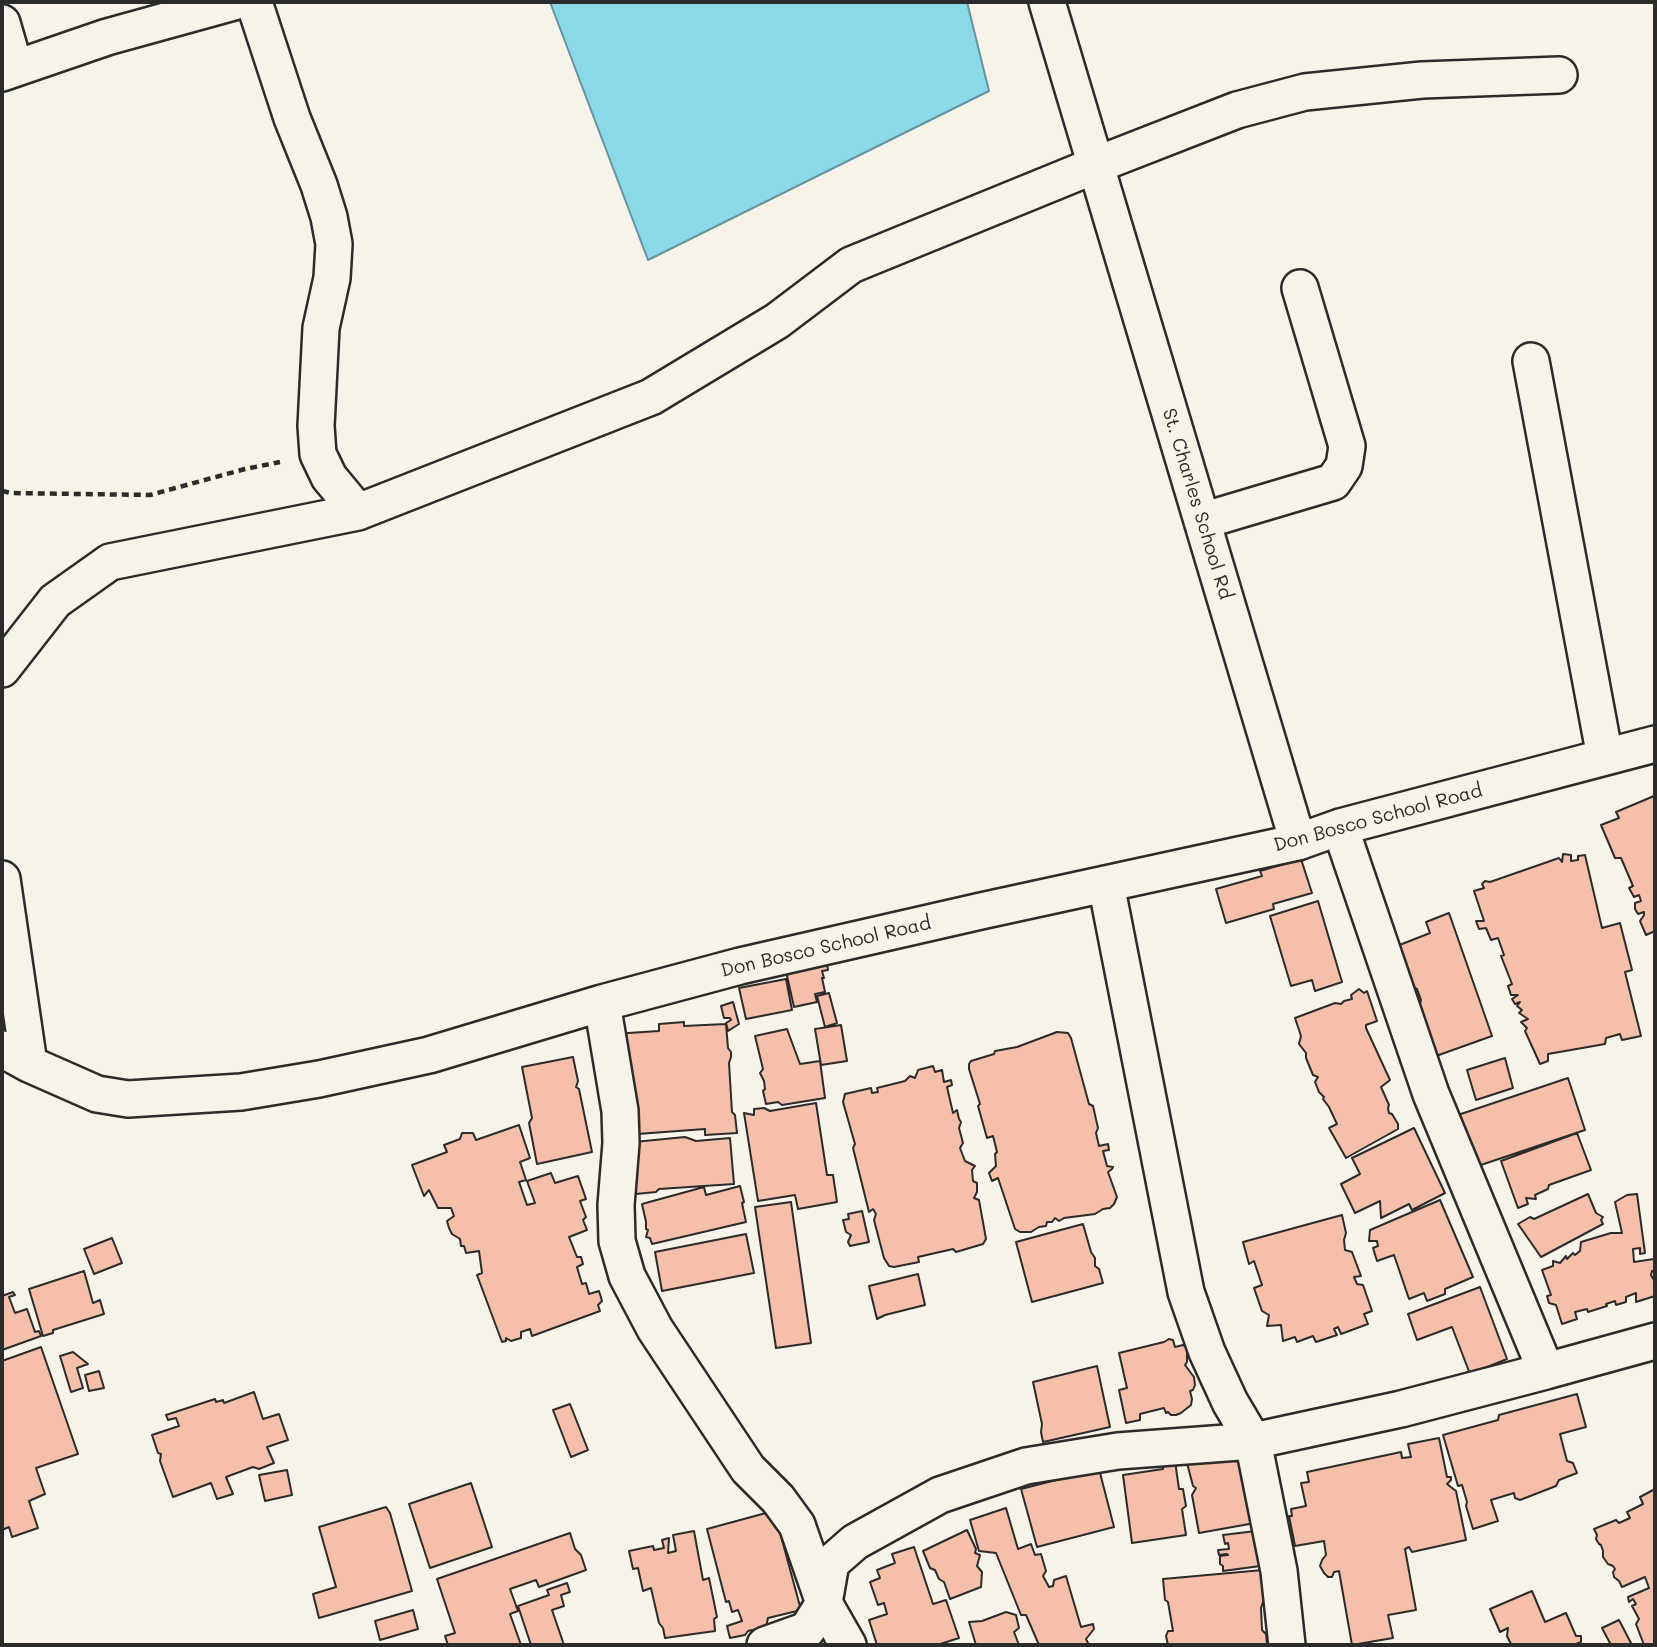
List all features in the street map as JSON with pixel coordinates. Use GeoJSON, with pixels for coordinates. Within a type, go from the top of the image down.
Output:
{"type":"FeatureCollection","features":[{"type":"Feature","properties":{"kind":"street"},"geometry":{"type":"LineString","coordinates":[[2,23],[8,71],[107,37],[234,2]]}},
{"type":"Feature","properties":{"kind":"street"},"geometry":{"type":"LineString","coordinates":[[254,2],[292,118],[330,217],[334,244],[332,278],[321,328],[316,425],[318,454],[329,477],[358,512]]}},
{"type":"Feature","properties":{"kind":"street","name":"St. Charles School Rd"},"geometry":{"type":"LineString","coordinates":[[1046,2],[1298,842]]}},
{"type":"Feature","properties":{"kind":"street"},"geometry":{"type":"LineString","coordinates":[[2,669],[55,601],[110,562],[358,512],[651,397],[777,321],[851,265],[1237,110],[1305,92],[1422,80],[1559,75]]}},
{"type":"Feature","properties":{"kind":"street"},"geometry":{"type":"LineString","coordinates":[[1202,521],[1333,482],[1344,466],[1347,446],[1300,288]]}},
{"type":"Feature","properties":{"kind":"street"},"geometry":{"type":"LineString","coordinates":[[1531,360],[1605,757]]}},
{"type":"Feature","properties":{"kind":"street","name":"Don Bosco School Road"},"geometry":{"type":"LineString","coordinates":[[15,1057],[97,1094],[128,1099],[242,1092],[319,1079],[429,1055],[602,1003],[740,966],[1298,842],[1340,827],[1655,744]]}},
{"type":"Feature","properties":{"kind":"street"},"geometry":{"type":"LineString","coordinates":[[1340,827],[1431,1094],[1546,1371]]}},
{"type":"Feature","properties":{"kind":"street"},"geometry":{"type":"LineString","coordinates":[[2,880],[15,1057]]}},
{"type":"Feature","properties":{"kind":"street"},"geometry":{"type":"LineString","coordinates":[[1106,884],[1186,1292],[1207,1352],[1252,1441],[1279,1571],[1287,1645]]}},
{"type":"Feature","properties":{"kind":"street"},"geometry":{"type":"LineString","coordinates":[[602,1003],[620,1111],[617,1241],[626,1276],[655,1329],[748,1469],[778,1499],[797,1525],[824,1603],[848,1645]]}},
{"type":"Feature","properties":{"kind":"street"},"geometry":{"type":"LineString","coordinates":[[765,1645],[807,1630],[824,1603],[831,1563],[855,1542],[940,1495],[1026,1466],[1118,1451],[1252,1441],[1401,1409],[1655,1341]]}},
{"type":"Feature","properties":{"kind":"path"},"geometry":{"type":"LineString","coordinates":[[2,491],[150,495],[245,469],[318,454]]}},
{"type":"Feature","properties":{"kind":"water"},"geometry":{"type":"Polygon","coordinates":[[[550,2],[967,2],[989,91],[648,260],[550,2]]]}},
{"type":"Feature","properties":{"kind":"building"},"geometry":{"type":"Polygon","coordinates":[[[1654,796],[1655,931],[1646,935],[1640,921],[1644,912],[1638,914],[1635,909],[1635,903],[1641,901],[1639,895],[1634,897],[1629,888],[1633,886],[1621,858],[1615,858],[1601,825],[1619,818],[1616,812],[1654,796]]]}},
{"type":"Feature","properties":{"kind":"building"},"geometry":{"type":"Polygon","coordinates":[[[1563,854],[1571,855],[1571,861],[1585,855],[1602,928],[1620,923],[1632,970],[1625,972],[1641,1036],[1622,1040],[1620,1034],[1606,1038],[1605,1044],[1548,1054],[1548,1061],[1540,1064],[1525,1031],[1527,1028],[1521,1022],[1528,1019],[1519,1013],[1522,1010],[1517,1006],[1520,1002],[1515,1004],[1512,999],[1518,995],[1511,995],[1508,986],[1512,984],[1501,956],[1504,955],[1498,938],[1491,940],[1486,928],[1479,929],[1476,921],[1484,921],[1474,891],[1484,888],[1482,884],[1485,881],[1490,882],[1559,858],[1562,862],[1563,854]]]}},
{"type":"Feature","properties":{"kind":"building"},"geometry":{"type":"Polygon","coordinates":[[[1301,859],[1312,893],[1273,904],[1274,909],[1226,923],[1216,889],[1262,876],[1260,871],[1301,859]]]}},
{"type":"Feature","properties":{"kind":"building"},"geometry":{"type":"Polygon","coordinates":[[[1318,901],[1342,982],[1315,991],[1312,980],[1291,986],[1270,916],[1318,901]]]}},
{"type":"Feature","properties":{"kind":"building"},"geometry":{"type":"Polygon","coordinates":[[[1449,913],[1492,1036],[1436,1056],[1419,1008],[1421,1000],[1417,989],[1410,986],[1397,946],[1430,933],[1426,922],[1449,913]]]}},
{"type":"Feature","properties":{"kind":"building"},"geometry":{"type":"Polygon","coordinates":[[[826,958],[828,970],[822,971],[825,992],[815,994],[817,1002],[794,1007],[785,967],[826,958]]]}},
{"type":"Feature","properties":{"kind":"building"},"geometry":{"type":"Polygon","coordinates":[[[786,979],[792,1010],[746,1019],[739,988],[786,979]]]}},
{"type":"Feature","properties":{"kind":"building"},"geometry":{"type":"Polygon","coordinates":[[[1359,989],[1364,993],[1367,991],[1377,1021],[1366,1025],[1366,1028],[1390,1080],[1381,1087],[1389,1105],[1389,1113],[1398,1124],[1398,1129],[1346,1158],[1329,1128],[1337,1124],[1319,1092],[1315,1082],[1318,1077],[1313,1075],[1306,1053],[1299,1044],[1301,1036],[1295,1018],[1335,1003],[1341,1004],[1352,999],[1351,995],[1359,989]]]}},
{"type":"Feature","properties":{"kind":"building"},"geometry":{"type":"Polygon","coordinates":[[[829,993],[837,1023],[825,1027],[817,996],[829,993]]]}},
{"type":"Feature","properties":{"kind":"building"},"geometry":{"type":"Polygon","coordinates":[[[733,1002],[739,1024],[728,1031],[726,1023],[731,1020],[724,1018],[721,1006],[733,1002]]]}},
{"type":"Feature","properties":{"kind":"building"},"geometry":{"type":"Polygon","coordinates":[[[684,1022],[684,1026],[726,1024],[728,1048],[731,1052],[729,1063],[732,1112],[735,1115],[737,1133],[705,1135],[705,1129],[624,1135],[613,1034],[659,1031],[659,1024],[684,1022]]]}},
{"type":"Feature","properties":{"kind":"building"},"geometry":{"type":"Polygon","coordinates":[[[841,1025],[847,1061],[821,1065],[815,1029],[841,1025]]]}},
{"type":"Feature","properties":{"kind":"building"},"geometry":{"type":"Polygon","coordinates":[[[787,1029],[800,1064],[820,1061],[825,1098],[782,1105],[778,1102],[766,1104],[764,1081],[760,1073],[763,1069],[755,1036],[787,1029]]]}},
{"type":"Feature","properties":{"kind":"building"},"geometry":{"type":"Polygon","coordinates":[[[1057,1032],[1068,1033],[1071,1038],[1089,1104],[1093,1106],[1099,1146],[1108,1144],[1109,1150],[1103,1151],[1107,1166],[1113,1167],[1108,1172],[1117,1197],[1110,1208],[1095,1214],[1059,1221],[1055,1218],[1052,1222],[1047,1222],[1046,1226],[1031,1232],[1020,1232],[1015,1229],[998,1178],[992,1181],[989,1173],[996,1166],[997,1152],[993,1136],[987,1138],[969,1064],[994,1054],[995,1051],[1017,1047],[1057,1032]]]}},
{"type":"Feature","properties":{"kind":"building"},"geometry":{"type":"Polygon","coordinates":[[[573,1057],[578,1081],[576,1087],[579,1089],[592,1152],[537,1164],[522,1067],[573,1057]]]}},
{"type":"Feature","properties":{"kind":"building"},"geometry":{"type":"Polygon","coordinates":[[[1505,1058],[1513,1088],[1476,1100],[1467,1070],[1505,1058]]]}},
{"type":"Feature","properties":{"kind":"building"},"geometry":{"type":"Polygon","coordinates":[[[933,1066],[935,1072],[942,1070],[944,1082],[951,1080],[952,1085],[947,1087],[953,1113],[957,1110],[961,1122],[959,1128],[963,1143],[960,1148],[965,1161],[975,1166],[972,1170],[973,1181],[977,1183],[974,1198],[979,1200],[986,1239],[983,1244],[956,1252],[953,1249],[918,1257],[919,1262],[889,1266],[884,1258],[874,1220],[876,1214],[873,1209],[869,1212],[843,1102],[845,1094],[871,1088],[872,1093],[878,1092],[877,1088],[905,1081],[910,1076],[915,1078],[918,1070],[933,1066]]]}},
{"type":"Feature","properties":{"kind":"building"},"geometry":{"type":"Polygon","coordinates":[[[1568,1078],[1585,1130],[1466,1170],[1449,1118],[1568,1078]]]}},
{"type":"Feature","properties":{"kind":"building"},"geometry":{"type":"Polygon","coordinates":[[[816,1103],[827,1175],[833,1175],[837,1202],[798,1209],[795,1195],[758,1201],[744,1113],[754,1115],[754,1109],[764,1108],[770,1111],[816,1103]]]}},
{"type":"Feature","properties":{"kind":"building"},"geometry":{"type":"Polygon","coordinates":[[[519,1125],[530,1158],[520,1162],[526,1180],[519,1182],[527,1205],[535,1203],[527,1181],[551,1173],[555,1183],[578,1176],[586,1199],[580,1201],[587,1230],[569,1237],[577,1257],[581,1257],[583,1264],[577,1267],[582,1284],[586,1283],[589,1294],[599,1291],[602,1301],[598,1305],[600,1311],[532,1336],[530,1329],[521,1332],[521,1338],[511,1341],[506,1338],[506,1341],[502,1342],[477,1275],[482,1273],[479,1251],[466,1253],[460,1239],[452,1234],[449,1228],[447,1221],[454,1216],[451,1208],[438,1208],[429,1190],[424,1196],[412,1165],[447,1152],[444,1145],[460,1139],[462,1133],[473,1133],[476,1140],[519,1125]]]}},
{"type":"Feature","properties":{"kind":"building"},"geometry":{"type":"Polygon","coordinates":[[[1414,1128],[1445,1193],[1412,1210],[1409,1204],[1381,1218],[1380,1201],[1355,1213],[1341,1184],[1360,1174],[1352,1158],[1414,1128]]]}},
{"type":"Feature","properties":{"kind":"building"},"geometry":{"type":"Polygon","coordinates":[[[1577,1133],[1591,1170],[1549,1185],[1548,1189],[1535,1195],[1536,1199],[1526,1198],[1528,1204],[1518,1208],[1501,1161],[1577,1133]]]}},
{"type":"Feature","properties":{"kind":"building"},"geometry":{"type":"Polygon","coordinates":[[[685,1137],[696,1141],[730,1138],[734,1184],[659,1189],[656,1192],[636,1194],[629,1192],[624,1143],[685,1137]]]}},
{"type":"Feature","properties":{"kind":"building"},"geometry":{"type":"Polygon","coordinates":[[[740,1186],[746,1222],[652,1244],[650,1238],[646,1237],[648,1230],[642,1204],[704,1187],[706,1195],[740,1186]]]}},
{"type":"Feature","properties":{"kind":"building"},"geometry":{"type":"Polygon","coordinates":[[[1588,1194],[1596,1213],[1603,1217],[1603,1224],[1541,1257],[1518,1224],[1588,1194]]]}},
{"type":"Feature","properties":{"kind":"building"},"geometry":{"type":"Polygon","coordinates":[[[1637,1194],[1645,1253],[1640,1254],[1640,1248],[1633,1249],[1634,1262],[1654,1259],[1655,1271],[1652,1271],[1651,1275],[1655,1282],[1655,1296],[1636,1302],[1636,1293],[1626,1297],[1626,1302],[1616,1305],[1615,1301],[1588,1312],[1587,1309],[1575,1312],[1577,1319],[1562,1324],[1556,1305],[1549,1303],[1547,1296],[1551,1295],[1542,1270],[1553,1266],[1553,1261],[1560,1263],[1566,1256],[1567,1259],[1573,1253],[1575,1255],[1580,1251],[1581,1242],[1611,1233],[1622,1233],[1615,1202],[1627,1195],[1637,1194]]]}},
{"type":"Feature","properties":{"kind":"building"},"geometry":{"type":"Polygon","coordinates":[[[1440,1200],[1473,1277],[1445,1289],[1445,1294],[1427,1301],[1424,1293],[1409,1299],[1394,1255],[1377,1261],[1373,1248],[1378,1246],[1377,1241],[1369,1241],[1370,1230],[1440,1200]]]}},
{"type":"Feature","properties":{"kind":"building"},"geometry":{"type":"Polygon","coordinates":[[[791,1202],[811,1343],[776,1348],[755,1207],[791,1202]]]}},
{"type":"Feature","properties":{"kind":"building"},"geometry":{"type":"Polygon","coordinates":[[[862,1211],[869,1242],[850,1246],[848,1242],[851,1235],[846,1232],[843,1220],[849,1219],[848,1214],[862,1211]]]}},
{"type":"Feature","properties":{"kind":"building"},"geometry":{"type":"Polygon","coordinates":[[[1342,1215],[1346,1233],[1345,1250],[1352,1252],[1361,1276],[1354,1277],[1357,1284],[1363,1285],[1372,1311],[1364,1314],[1368,1324],[1341,1334],[1338,1327],[1334,1329],[1337,1335],[1316,1342],[1313,1336],[1297,1342],[1295,1337],[1283,1341],[1281,1325],[1267,1326],[1269,1315],[1262,1311],[1254,1288],[1262,1285],[1254,1261],[1249,1264],[1243,1242],[1342,1215]]]}},
{"type":"Feature","properties":{"kind":"building"},"geometry":{"type":"Polygon","coordinates":[[[1083,1224],[1095,1258],[1095,1266],[1099,1269],[1103,1283],[1032,1302],[1016,1242],[1083,1224]]]}},
{"type":"Feature","properties":{"kind":"building"},"geometry":{"type":"Polygon","coordinates":[[[746,1234],[754,1273],[662,1291],[655,1252],[746,1234]]]}},
{"type":"Feature","properties":{"kind":"building"},"geometry":{"type":"Polygon","coordinates":[[[112,1238],[122,1263],[94,1274],[84,1249],[112,1238]]]}},
{"type":"Feature","properties":{"kind":"building"},"geometry":{"type":"Polygon","coordinates":[[[84,1271],[93,1303],[100,1300],[104,1314],[53,1330],[53,1333],[43,1336],[29,1289],[84,1271]]]}},
{"type":"Feature","properties":{"kind":"building"},"geometry":{"type":"Polygon","coordinates":[[[918,1274],[925,1305],[877,1319],[869,1286],[918,1274]]]}},
{"type":"Feature","properties":{"kind":"building"},"geometry":{"type":"Polygon","coordinates":[[[1480,1287],[1507,1359],[1470,1374],[1452,1327],[1417,1340],[1408,1314],[1480,1287]]]}},
{"type":"Feature","properties":{"kind":"building"},"geometry":{"type":"Polygon","coordinates":[[[13,1292],[15,1295],[9,1297],[15,1313],[27,1309],[35,1332],[39,1331],[41,1336],[2,1350],[2,1296],[13,1292]]]}},
{"type":"Feature","properties":{"kind":"building"},"geometry":{"type":"Polygon","coordinates":[[[1173,1340],[1175,1347],[1187,1347],[1185,1365],[1194,1377],[1195,1385],[1190,1391],[1191,1405],[1176,1415],[1166,1413],[1164,1408],[1140,1414],[1140,1420],[1126,1423],[1119,1390],[1127,1388],[1119,1353],[1173,1340]]]}},
{"type":"Feature","properties":{"kind":"building"},"geometry":{"type":"Polygon","coordinates":[[[41,1347],[78,1454],[36,1468],[45,1494],[29,1501],[38,1528],[12,1537],[9,1527],[2,1530],[2,1361],[41,1347]]]}},
{"type":"Feature","properties":{"kind":"building"},"geometry":{"type":"Polygon","coordinates":[[[73,1352],[88,1364],[77,1368],[83,1388],[71,1392],[60,1356],[73,1352]]]}},
{"type":"Feature","properties":{"kind":"building"},"geometry":{"type":"Polygon","coordinates":[[[1097,1366],[1110,1427],[1043,1442],[1033,1382],[1097,1366]]]}},
{"type":"Feature","properties":{"kind":"building"},"geometry":{"type":"Polygon","coordinates":[[[99,1371],[104,1388],[89,1391],[85,1375],[99,1371]]]}},
{"type":"Feature","properties":{"kind":"building"},"geometry":{"type":"Polygon","coordinates":[[[254,1392],[263,1419],[279,1414],[288,1440],[267,1447],[274,1463],[226,1477],[233,1494],[217,1499],[211,1483],[173,1497],[160,1461],[161,1454],[158,1453],[152,1435],[179,1426],[176,1418],[168,1420],[166,1415],[215,1399],[216,1402],[223,1400],[224,1403],[254,1392]]]}},
{"type":"Feature","properties":{"kind":"building"},"geometry":{"type":"Polygon","coordinates":[[[1577,1394],[1586,1427],[1560,1434],[1567,1461],[1573,1463],[1577,1473],[1559,1480],[1556,1486],[1520,1500],[1515,1498],[1514,1493],[1491,1500],[1498,1521],[1473,1529],[1462,1485],[1458,1486],[1443,1435],[1498,1420],[1499,1415],[1577,1394]]]}},
{"type":"Feature","properties":{"kind":"building"},"geometry":{"type":"Polygon","coordinates":[[[570,1404],[588,1450],[571,1457],[553,1410],[570,1404]]]}},
{"type":"Feature","properties":{"kind":"building"},"geometry":{"type":"Polygon","coordinates":[[[1439,1438],[1447,1477],[1451,1477],[1447,1484],[1456,1491],[1466,1540],[1412,1552],[1409,1547],[1405,1549],[1416,1610],[1388,1615],[1393,1638],[1352,1645],[1339,1571],[1328,1577],[1320,1566],[1326,1555],[1324,1541],[1295,1546],[1289,1516],[1292,1516],[1291,1509],[1306,1506],[1301,1483],[1309,1482],[1307,1472],[1401,1452],[1402,1458],[1411,1457],[1408,1444],[1439,1438]]]}},
{"type":"Feature","properties":{"kind":"building"},"geometry":{"type":"Polygon","coordinates":[[[1244,1451],[1255,1523],[1199,1533],[1192,1495],[1196,1488],[1193,1486],[1187,1463],[1244,1451]]]}},
{"type":"Feature","properties":{"kind":"building"},"geometry":{"type":"Polygon","coordinates":[[[1175,1461],[1179,1489],[1183,1489],[1186,1506],[1182,1509],[1186,1535],[1132,1543],[1123,1475],[1163,1469],[1163,1463],[1175,1461]]]}},
{"type":"Feature","properties":{"kind":"building"},"geometry":{"type":"Polygon","coordinates":[[[1099,1469],[1114,1527],[1037,1547],[1021,1489],[1099,1469]]]}},
{"type":"Feature","properties":{"kind":"building"},"geometry":{"type":"Polygon","coordinates":[[[287,1470],[292,1495],[265,1501],[259,1475],[287,1470]]]}},
{"type":"Feature","properties":{"kind":"building"},"geometry":{"type":"Polygon","coordinates":[[[471,1483],[492,1547],[430,1568],[409,1504],[471,1483]]]}},
{"type":"Feature","properties":{"kind":"building"},"geometry":{"type":"Polygon","coordinates":[[[1655,1489],[1655,1645],[1644,1645],[1636,1624],[1639,1619],[1632,1606],[1636,1604],[1633,1599],[1629,1602],[1628,1597],[1649,1588],[1645,1577],[1622,1587],[1614,1577],[1615,1569],[1603,1557],[1594,1529],[1616,1520],[1619,1523],[1630,1518],[1627,1512],[1643,1504],[1640,1497],[1655,1489]]]}},
{"type":"Feature","properties":{"kind":"building"},"geometry":{"type":"Polygon","coordinates":[[[386,1507],[412,1591],[319,1618],[313,1594],[336,1587],[319,1527],[386,1507]]]}},
{"type":"Feature","properties":{"kind":"building"},"geometry":{"type":"Polygon","coordinates":[[[1006,1508],[1018,1549],[1031,1544],[1035,1555],[1041,1554],[1046,1571],[1043,1576],[1049,1587],[1053,1586],[1054,1580],[1066,1576],[1081,1627],[1093,1624],[1094,1629],[1086,1639],[1089,1645],[1039,1645],[1026,1615],[1021,1615],[996,1553],[979,1551],[970,1520],[1006,1508]]]}},
{"type":"Feature","properties":{"kind":"building"},"geometry":{"type":"Polygon","coordinates":[[[777,1510],[784,1534],[781,1536],[801,1610],[768,1618],[766,1627],[730,1638],[727,1626],[742,1621],[738,1610],[732,1612],[729,1601],[726,1602],[707,1529],[777,1510]]]}},
{"type":"Feature","properties":{"kind":"building"},"geometry":{"type":"Polygon","coordinates":[[[967,1530],[976,1549],[975,1553],[980,1555],[977,1566],[982,1572],[981,1587],[950,1599],[944,1582],[939,1579],[935,1570],[930,1568],[923,1551],[967,1530]]]}},
{"type":"Feature","properties":{"kind":"building"},"geometry":{"type":"Polygon","coordinates":[[[1264,1530],[1268,1565],[1223,1571],[1220,1556],[1228,1555],[1219,1555],[1218,1550],[1229,1549],[1223,1535],[1264,1530]]]}},
{"type":"Feature","properties":{"kind":"building"},"geometry":{"type":"Polygon","coordinates":[[[694,1531],[703,1580],[709,1578],[717,1617],[714,1619],[715,1631],[665,1638],[651,1588],[643,1591],[638,1568],[633,1569],[629,1551],[653,1546],[654,1550],[664,1548],[662,1540],[669,1538],[668,1553],[676,1551],[673,1535],[694,1531]]]}},
{"type":"Feature","properties":{"kind":"building"},"geometry":{"type":"Polygon","coordinates":[[[570,1533],[586,1570],[539,1587],[536,1580],[510,1589],[518,1611],[510,1614],[521,1645],[448,1645],[445,1636],[455,1633],[437,1579],[570,1533]]]}},
{"type":"Feature","properties":{"kind":"building"},"geometry":{"type":"Polygon","coordinates":[[[914,1547],[933,1604],[946,1600],[959,1638],[937,1645],[877,1645],[869,1620],[887,1614],[884,1603],[878,1605],[870,1582],[880,1578],[877,1570],[895,1563],[892,1554],[914,1547]]]}},
{"type":"Feature","properties":{"kind":"building"},"geometry":{"type":"Polygon","coordinates":[[[1263,1570],[1265,1596],[1261,1608],[1262,1630],[1266,1634],[1267,1644],[1168,1645],[1166,1636],[1168,1631],[1173,1631],[1163,1579],[1263,1570]]]}},
{"type":"Feature","properties":{"kind":"building"},"geometry":{"type":"Polygon","coordinates":[[[567,1583],[570,1592],[561,1595],[564,1606],[552,1610],[564,1645],[531,1645],[518,1606],[549,1595],[547,1590],[567,1583]]]}},
{"type":"Feature","properties":{"kind":"building"},"geometry":{"type":"Polygon","coordinates":[[[1532,1591],[1545,1622],[1566,1613],[1576,1636],[1581,1636],[1581,1642],[1574,1645],[1511,1644],[1507,1636],[1508,1628],[1500,1632],[1490,1609],[1532,1591]]]}},
{"type":"Feature","properties":{"kind":"building"},"geometry":{"type":"Polygon","coordinates":[[[413,1610],[418,1629],[380,1640],[375,1621],[413,1610]]]}},
{"type":"Feature","properties":{"kind":"building"},"geometry":{"type":"Polygon","coordinates":[[[1006,1612],[1016,1615],[1019,1628],[1014,1632],[1019,1645],[976,1645],[969,1622],[982,1621],[1006,1612]]]}},
{"type":"Feature","properties":{"kind":"building"},"geometry":{"type":"Polygon","coordinates":[[[1619,1620],[1632,1645],[1611,1645],[1602,1628],[1619,1620]]]}}]}
